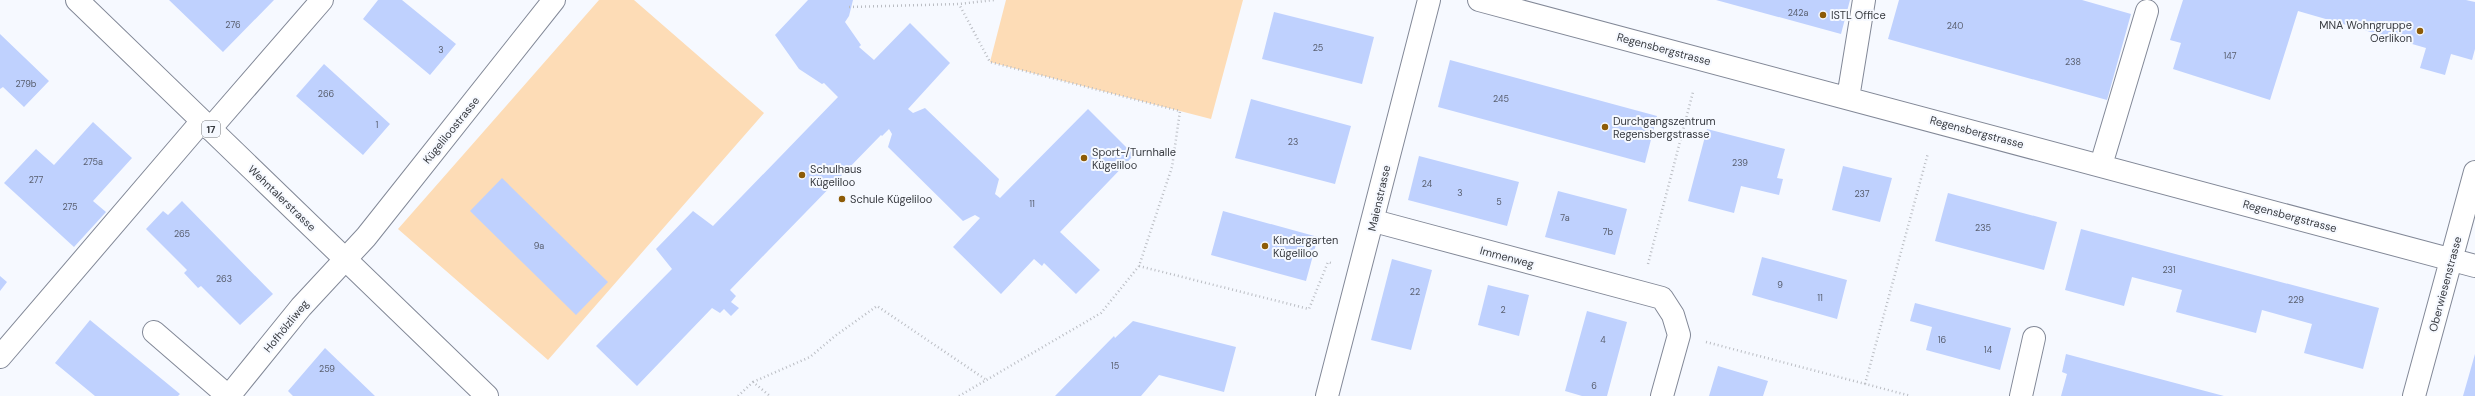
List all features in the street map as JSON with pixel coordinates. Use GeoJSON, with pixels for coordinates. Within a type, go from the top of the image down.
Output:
{"type":"FeatureCollection","features":[{"type":"Feature","properties":{"kind":"street","name":"Wehntalerstrasse"},"geometry":{"type":"LineString","coordinates":[[77,0],[487,396]]}},
{"type":"Feature","properties":{"kind":"street"},"geometry":{"type":"LineString","coordinates":[[0,357],[206,125],[322,0]]}},
{"type":"Feature","properties":{"kind":"street","name":"Kügeliloostrasse"},"geometry":{"type":"LineString","coordinates":[[345,258],[366,237],[554,0]]}},
{"type":"Feature","properties":{"kind":"street","name":"Maienstrasse"},"geometry":{"type":"LineString","coordinates":[[1327,396],[1374,221],[1429,0]]}},
{"type":"Feature","properties":{"kind":"street","name":"Regensbergstrasse"},"geometry":{"type":"LineString","coordinates":[[1479,0],[2475,266]]}},
{"type":"Feature","properties":{"kind":"street"},"geometry":{"type":"LineString","coordinates":[[1848,98],[1864,0]]}},
{"type":"Feature","properties":{"kind":"street"},"geometry":{"type":"LineString","coordinates":[[2101,165],[2147,12]]}},
{"type":"Feature","properties":{"kind":"street","name":"Oberwiesenstrasse"},"geometry":{"type":"LineString","coordinates":[[2414,396],[2475,172]]}},
{"type":"Feature","properties":{"kind":"street","name":"Immenweg"},"geometry":{"type":"LineString","coordinates":[[1374,221],[1662,298],[1673,315],[1679,335]]}},
{"type":"Feature","properties":{"kind":"street","name":"Hofhölzliweg"},"geometry":{"type":"LineString","coordinates":[[228,396],[301,307],[345,258]]}},
{"type":"Feature","properties":{"kind":"street"},"geometry":{"type":"LineString","coordinates":[[154,332],[228,396]]}},
{"type":"Feature","properties":{"kind":"street"},"geometry":{"type":"LineString","coordinates":[[1662,396],[1679,335]]}},
{"type":"Feature","properties":{"kind":"street"},"geometry":{"type":"LineString","coordinates":[[2021,396],[2034,338]]}},
{"type":"Feature","properties":{"kind":"path"},"geometry":{"type":"LineString","coordinates":[[849,7],[959,4],[994,0]]}},
{"type":"Feature","properties":{"kind":"path"},"geometry":{"type":"LineString","coordinates":[[959,4],[990,62],[1180,111],[1172,167],[1139,266],[1102,313],[985,379],[959,396]]}},
{"type":"Feature","properties":{"kind":"path"},"geometry":{"type":"LineString","coordinates":[[1640,291],[1692,92]]}},
{"type":"Feature","properties":{"kind":"path"},"geometry":{"type":"LineString","coordinates":[[1865,384],[1928,152]]}},
{"type":"Feature","properties":{"kind":"path"},"geometry":{"type":"LineString","coordinates":[[1139,266],[1309,309],[1326,265]]}},
{"type":"Feature","properties":{"kind":"path"},"geometry":{"type":"LineString","coordinates":[[738,396],[753,382],[810,357],[835,336],[877,306],[985,379]]}},
{"type":"Feature","properties":{"kind":"path"},"geometry":{"type":"LineString","coordinates":[[1679,335],[1911,396]]}},
{"type":"Feature","properties":{"kind":"path"},"geometry":{"type":"LineString","coordinates":[[753,382],[770,396]]}},
{"type":"Feature","properties":{"kind":"shaded area"},"geometry":{"type":"Polygon","coordinates":[[[599,0],[634,0],[764,113],[548,360],[398,229],[599,0]]]}},
{"type":"Feature","properties":{"kind":"shaded area"},"geometry":{"type":"Polygon","coordinates":[[[1006,0],[1243,0],[1211,119],[990,62],[1006,0]]]}},
{"type":"Feature","properties":{"kind":"building"},"geometry":{"type":"Polygon","coordinates":[[[169,0],[274,0],[223,52],[169,0]]]}},
{"type":"Feature","properties":{"kind":"building"},"geometry":{"type":"Polygon","coordinates":[[[378,0],[402,0],[456,44],[430,75],[363,19],[378,0]]]}},
{"type":"Feature","properties":{"kind":"building","name":"Schulhaus Kügeliloo"},"geometry":{"type":"Polygon","coordinates":[[[808,0],[853,0],[849,16],[845,22],[861,45],[859,47],[874,60],[910,23],[950,63],[908,109],[913,113],[925,108],[999,179],[995,194],[1000,198],[1088,109],[1134,155],[1060,232],[1100,270],[1076,294],[1044,263],[1042,266],[1034,259],[1001,294],[953,247],[980,218],[975,215],[963,221],[888,147],[892,134],[889,129],[882,136],[881,135],[730,290],[736,296],[731,302],[739,308],[731,316],[724,309],[720,313],[712,308],[637,386],[596,346],[672,269],[656,249],[693,211],[713,226],[838,97],[824,83],[822,84],[799,69],[775,35],[808,0]]]}},
{"type":"Feature","properties":{"kind":"building"},"geometry":{"type":"Polygon","coordinates":[[[1716,0],[1850,0],[1841,34],[1716,0]]]}},
{"type":"Feature","properties":{"kind":"building"},"geometry":{"type":"Polygon","coordinates":[[[1899,0],[2082,0],[2131,14],[2107,100],[1888,39],[1899,0]]]}},
{"type":"Feature","properties":{"kind":"building"},"geometry":{"type":"Polygon","coordinates":[[[2183,0],[2466,0],[2475,2],[2475,49],[2472,60],[2451,54],[2445,75],[2420,68],[2426,48],[2298,11],[2270,100],[2173,69],[2181,43],[2170,40],[2183,0]]]}},
{"type":"Feature","properties":{"kind":"building"},"geometry":{"type":"Polygon","coordinates":[[[1274,12],[1374,37],[1362,84],[1262,59],[1274,12]]]}},
{"type":"Feature","properties":{"kind":"building"},"geometry":{"type":"Polygon","coordinates":[[[0,34],[49,81],[24,107],[3,87],[0,89],[0,34]]]}},
{"type":"Feature","properties":{"kind":"building"},"geometry":{"type":"Polygon","coordinates":[[[1450,60],[1657,116],[1645,163],[1438,107],[1450,60]]]}},
{"type":"Feature","properties":{"kind":"building"},"geometry":{"type":"Polygon","coordinates":[[[324,64],[390,124],[363,155],[296,96],[324,64]]]}},
{"type":"Feature","properties":{"kind":"building"},"geometry":{"type":"Polygon","coordinates":[[[1251,99],[1351,126],[1335,184],[1235,158],[1251,99]]]}},
{"type":"Feature","properties":{"kind":"building"},"geometry":{"type":"Polygon","coordinates":[[[93,122],[132,158],[93,201],[106,212],[74,247],[4,183],[36,149],[54,165],[93,122]]]}},
{"type":"Feature","properties":{"kind":"building"},"geometry":{"type":"Polygon","coordinates":[[[1707,129],[1785,149],[1777,178],[1783,179],[1779,195],[1741,186],[1734,213],[1688,201],[1707,129]]]}},
{"type":"Feature","properties":{"kind":"building"},"geometry":{"type":"Polygon","coordinates":[[[1419,156],[1519,182],[1507,226],[1408,200],[1419,156]]]}},
{"type":"Feature","properties":{"kind":"building"},"geometry":{"type":"Polygon","coordinates":[[[1843,166],[1892,178],[1880,222],[1832,210],[1843,166]]]}},
{"type":"Feature","properties":{"kind":"building"},"geometry":{"type":"Polygon","coordinates":[[[502,178],[608,282],[576,315],[470,211],[502,178]]]}},
{"type":"Feature","properties":{"kind":"building"},"geometry":{"type":"Polygon","coordinates":[[[1558,191],[1627,209],[1615,255],[1545,237],[1558,191]]]}},
{"type":"Feature","properties":{"kind":"building"},"geometry":{"type":"Polygon","coordinates":[[[1948,193],[2057,222],[2044,270],[1935,241],[1948,193]]]}},
{"type":"Feature","properties":{"kind":"building"},"geometry":{"type":"Polygon","coordinates":[[[182,201],[273,294],[240,325],[201,286],[198,288],[184,273],[187,270],[146,229],[163,211],[168,215],[182,201]]]}},
{"type":"Feature","properties":{"kind":"building","name":"Kindergarten Kügeliloo"},"geometry":{"type":"Polygon","coordinates":[[[1223,211],[1318,237],[1306,281],[1211,255],[1223,211]]]}},
{"type":"Feature","properties":{"kind":"building"},"geometry":{"type":"Polygon","coordinates":[[[2081,229],[2379,308],[2363,369],[2304,353],[2312,324],[2262,310],[2256,333],[2176,312],[2182,290],[2132,277],[2124,306],[2065,290],[2081,229]]]}},
{"type":"Feature","properties":{"kind":"building"},"geometry":{"type":"Polygon","coordinates":[[[1762,257],[1847,280],[1837,319],[1752,295],[1762,257]]]}},
{"type":"Feature","properties":{"kind":"building"},"geometry":{"type":"Polygon","coordinates":[[[1392,259],[1432,270],[1411,350],[1371,340],[1392,259]]]}},
{"type":"Feature","properties":{"kind":"building"},"geometry":{"type":"Polygon","coordinates":[[[0,276],[7,282],[0,291],[0,276]]]}},
{"type":"Feature","properties":{"kind":"building"},"geometry":{"type":"Polygon","coordinates":[[[1488,285],[1529,295],[1519,336],[1478,325],[1488,285]]]}},
{"type":"Feature","properties":{"kind":"building"},"geometry":{"type":"Polygon","coordinates":[[[1915,303],[2011,328],[2000,370],[1926,350],[1932,327],[1910,321],[1915,303]]]}},
{"type":"Feature","properties":{"kind":"building"},"geometry":{"type":"Polygon","coordinates":[[[1587,311],[1627,322],[1607,396],[1582,396],[1565,391],[1587,311]]]}},
{"type":"Feature","properties":{"kind":"building"},"geometry":{"type":"Polygon","coordinates":[[[90,320],[180,394],[178,396],[95,396],[55,363],[90,320]]]}},
{"type":"Feature","properties":{"kind":"building"},"geometry":{"type":"Polygon","coordinates":[[[1133,321],[1236,347],[1224,392],[1159,375],[1141,396],[1055,396],[1114,336],[1115,338],[1133,321]]]}},
{"type":"Feature","properties":{"kind":"building"},"geometry":{"type":"Polygon","coordinates":[[[325,348],[375,396],[293,396],[288,391],[325,348]]]}},
{"type":"Feature","properties":{"kind":"building"},"geometry":{"type":"Polygon","coordinates":[[[2066,354],[2224,396],[2061,396],[2067,374],[2062,372],[2066,354]]]}},
{"type":"Feature","properties":{"kind":"building"},"geometry":{"type":"Polygon","coordinates":[[[2475,354],[2475,396],[2463,396],[2475,354]]]}},
{"type":"Feature","properties":{"kind":"building"},"geometry":{"type":"Polygon","coordinates":[[[1718,366],[1768,381],[1763,396],[1709,396],[1718,366]]]}},
{"type":"Feature","properties":{"kind":"place","name":"ISTL Office"},"geometry":{"type":"Point","coordinates":[1823,15]}},
{"type":"Feature","properties":{"kind":"place","name":"MNA Wohngruppe Oerlikon"},"geometry":{"type":"Point","coordinates":[2420,31]}},
{"type":"Feature","properties":{"kind":"place","name":"Durchgangszentrum Regensbergstrasse"},"geometry":{"type":"Point","coordinates":[1605,127]}},
{"type":"Feature","properties":{"kind":"place","name":"Sport-/Turnhalle Kügeliloo"},"geometry":{"type":"Point","coordinates":[1084,158]}},
{"type":"Feature","properties":{"kind":"place","name":"Schulhaus Kügeliloo"},"geometry":{"type":"Point","coordinates":[802,175]}},
{"type":"Feature","properties":{"kind":"place","name":"Schule Kügeliloo"},"geometry":{"type":"Point","coordinates":[842,199]}},
{"type":"Feature","properties":{"kind":"place","name":"Kindergarten Kügeliloo"},"geometry":{"type":"Point","coordinates":[1265,246]}}]}
